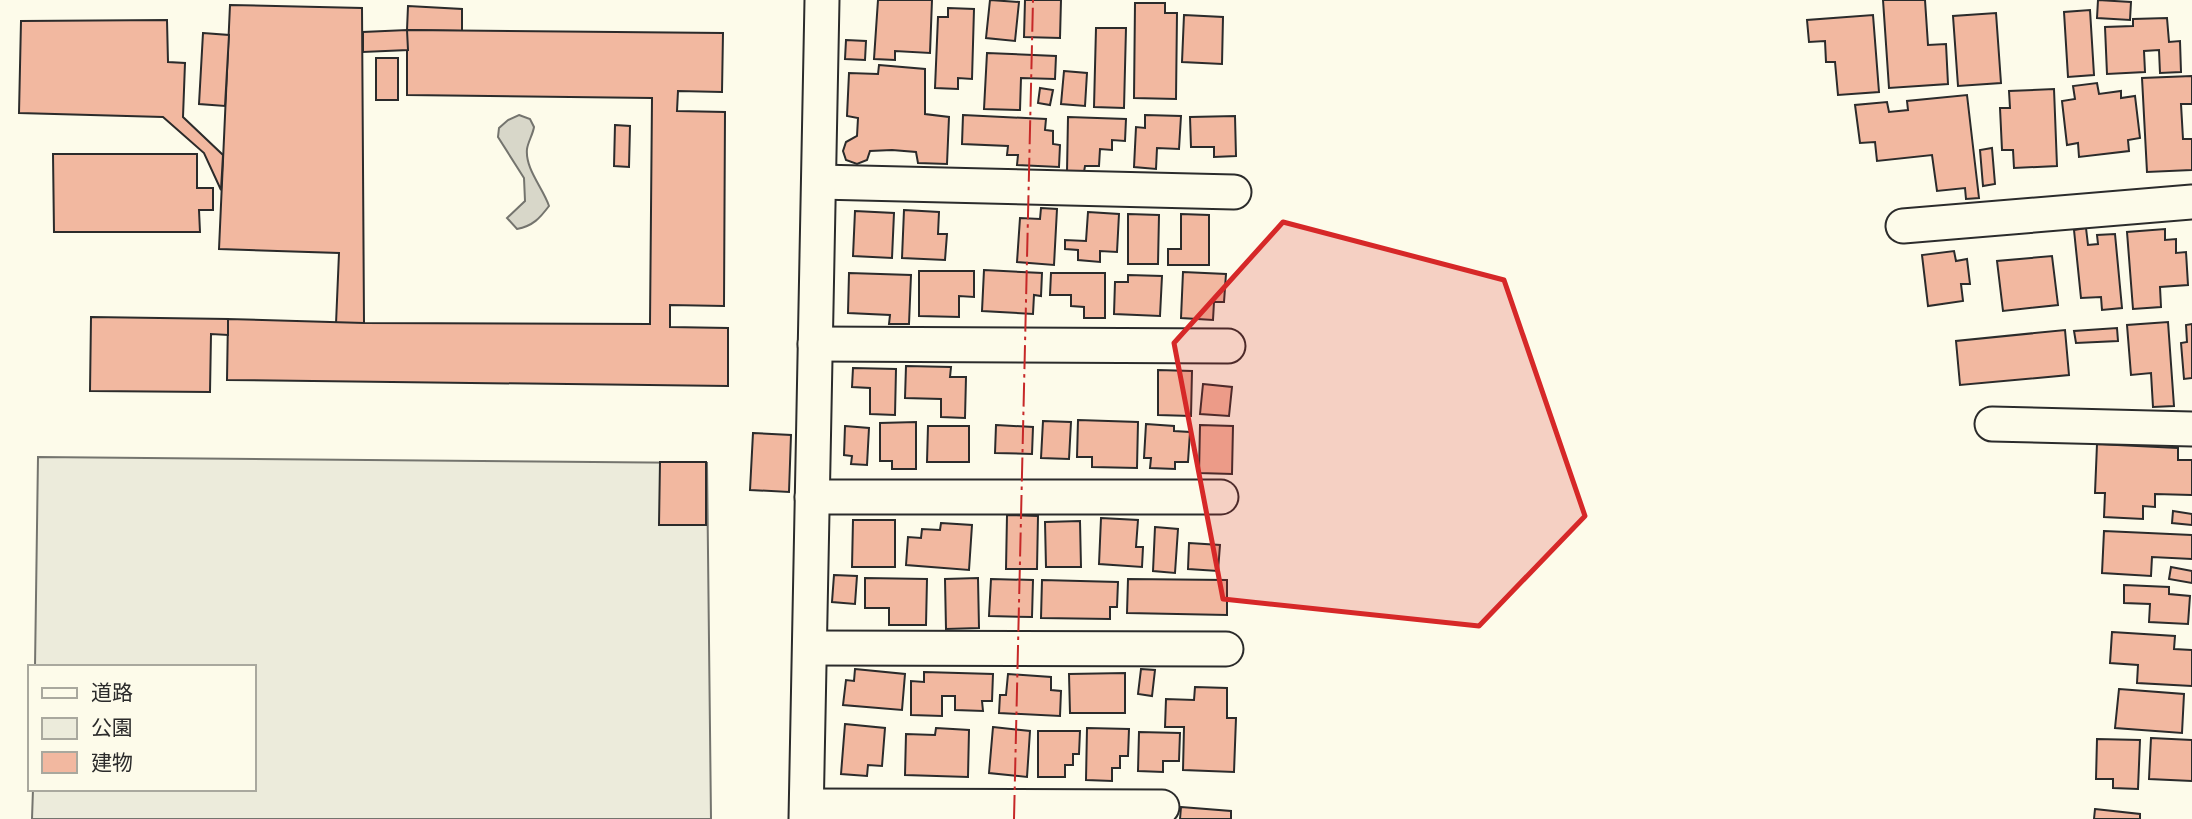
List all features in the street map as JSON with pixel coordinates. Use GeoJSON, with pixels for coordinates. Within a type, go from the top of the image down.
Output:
{"type":"FeatureCollection","features":[{"type":"Feature","properties":{"kind":"street"},"geometry":{"type":"LineString","coordinates":[[822,0],[806,813],[1162,807]]}},
{"type":"Feature","properties":{"kind":"street"},"geometry":{"type":"LineString","coordinates":[[819,182],[1234,192]]}},
{"type":"Feature","properties":{"kind":"street"},"geometry":{"type":"LineString","coordinates":[[1903,226],[2192,202]]}},
{"type":"Feature","properties":{"kind":"street"},"geometry":{"type":"LineString","coordinates":[[815,344],[1228,346]]}},
{"type":"Feature","properties":{"kind":"street"},"geometry":{"type":"LineString","coordinates":[[1992,424],[2192,429]]}},
{"type":"Feature","properties":{"kind":"street"},"geometry":{"type":"LineString","coordinates":[[812,497],[1221,497]]}},
{"type":"Feature","properties":{"kind":"street"},"geometry":{"type":"LineString","coordinates":[[810,648],[1226,649]]}},
{"type":"Feature","properties":{"kind":"highlighted area"},"geometry":{"type":"Polygon","coordinates":[[[1283,222],[1504,280],[1585,516],[1479,626],[1223,599],[1174,343],[1283,222]]]}},
{"type":"Feature","properties":{"kind":"green space"},"geometry":{"type":"Polygon","coordinates":[[[38,457],[707,463],[711,819],[32,819],[33,791],[256,791],[256,665],[35,665],[38,457]]]}},
{"type":"Feature","properties":{"kind":"shaded area"},"geometry":{"type":"Polygon","coordinates":[[[519,115],[530,119],[534,127],[527,156],[549,206],[536,221],[517,229],[507,218],[525,201],[524,178],[498,137],[499,128],[519,115]]]}},
{"type":"Feature","properties":{"kind":"building"},"geometry":{"type":"Polygon","coordinates":[[[878,0],[932,0],[930,53],[895,51],[895,60],[874,59],[878,0]]]}},
{"type":"Feature","properties":{"kind":"building"},"geometry":{"type":"Polygon","coordinates":[[[990,0],[1019,2],[1015,41],[986,38],[990,0]]]}},
{"type":"Feature","properties":{"kind":"building"},"geometry":{"type":"Polygon","coordinates":[[[1025,0],[1061,0],[1060,38],[1024,37],[1025,0]]]}},
{"type":"Feature","properties":{"kind":"building"},"geometry":{"type":"Polygon","coordinates":[[[1883,0],[1925,0],[1928,45],[1946,44],[1948,84],[1889,88],[1883,0]]]}},
{"type":"Feature","properties":{"kind":"building"},"geometry":{"type":"Polygon","coordinates":[[[2098,0],[2131,2],[2130,20],[2097,18],[2098,0]]]}},
{"type":"Feature","properties":{"kind":"building"},"geometry":{"type":"Polygon","coordinates":[[[1135,3],[1165,3],[1165,13],[1177,13],[1176,99],[1134,98],[1135,3]]]}},
{"type":"Feature","properties":{"kind":"building"},"geometry":{"type":"Polygon","coordinates":[[[230,5],[362,8],[364,323],[336,324],[339,253],[219,249],[230,5]]]}},
{"type":"Feature","properties":{"kind":"building"},"geometry":{"type":"Polygon","coordinates":[[[408,6],[462,9],[462,31],[407,30],[408,6]]]}},
{"type":"Feature","properties":{"kind":"building"},"geometry":{"type":"Polygon","coordinates":[[[948,8],[974,9],[972,79],[958,78],[958,89],[935,88],[938,17],[948,17],[948,8]]]}},
{"type":"Feature","properties":{"kind":"building"},"geometry":{"type":"Polygon","coordinates":[[[2090,10],[2094,75],[2068,77],[2064,12],[2090,10]]]}},
{"type":"Feature","properties":{"kind":"building"},"geometry":{"type":"Polygon","coordinates":[[[1996,13],[2001,83],[1958,86],[1953,16],[1996,13]]]}},
{"type":"Feature","properties":{"kind":"building"},"geometry":{"type":"Polygon","coordinates":[[[1184,15],[1223,17],[1222,64],[1182,62],[1184,15]]]}},
{"type":"Feature","properties":{"kind":"building"},"geometry":{"type":"Polygon","coordinates":[[[1873,15],[1879,92],[1838,95],[1835,62],[1826,62],[1825,41],[1809,42],[1807,20],[1873,15]]]}},
{"type":"Feature","properties":{"kind":"building"},"geometry":{"type":"Polygon","coordinates":[[[2167,18],[2169,42],[2180,41],[2181,72],[2160,73],[2159,50],[2144,51],[2145,72],[2107,74],[2105,27],[2133,26],[2133,19],[2167,18]]]}},
{"type":"Feature","properties":{"kind":"building"},"geometry":{"type":"Polygon","coordinates":[[[167,20],[168,62],[185,63],[183,117],[223,155],[221,190],[204,153],[163,117],[19,113],[21,21],[167,20]]]}},
{"type":"Feature","properties":{"kind":"building"},"geometry":{"type":"Polygon","coordinates":[[[1096,28],[1126,28],[1124,108],[1094,107],[1096,28]]]}},
{"type":"Feature","properties":{"kind":"building"},"geometry":{"type":"Polygon","coordinates":[[[407,30],[723,33],[722,92],[678,91],[677,111],[725,112],[724,306],[670,305],[670,327],[728,328],[728,386],[227,380],[228,319],[364,323],[650,324],[652,98],[407,95],[407,30]]]}},
{"type":"Feature","properties":{"kind":"building"},"geometry":{"type":"Polygon","coordinates":[[[407,30],[408,50],[363,52],[363,32],[407,30]]]}},
{"type":"Feature","properties":{"kind":"building"},"geometry":{"type":"Polygon","coordinates":[[[203,33],[229,35],[225,106],[199,104],[203,33]]]}},
{"type":"Feature","properties":{"kind":"building"},"geometry":{"type":"Polygon","coordinates":[[[846,40],[866,41],[865,60],[845,59],[846,40]]]}},
{"type":"Feature","properties":{"kind":"building"},"geometry":{"type":"Polygon","coordinates":[[[987,53],[1056,56],[1055,79],[1021,78],[1020,110],[984,109],[987,53]]]}},
{"type":"Feature","properties":{"kind":"building"},"geometry":{"type":"Polygon","coordinates":[[[376,58],[398,58],[398,100],[376,100],[376,58]]]}},
{"type":"Feature","properties":{"kind":"building"},"geometry":{"type":"Polygon","coordinates":[[[879,65],[925,69],[925,114],[949,117],[947,164],[918,163],[916,152],[892,150],[870,151],[867,160],[857,164],[846,160],[843,151],[846,142],[857,136],[858,118],[847,116],[849,73],[878,74],[879,65]]]}},
{"type":"Feature","properties":{"kind":"building"},"geometry":{"type":"Polygon","coordinates":[[[1064,71],[1087,73],[1085,106],[1061,104],[1064,71]]]}},
{"type":"Feature","properties":{"kind":"building"},"geometry":{"type":"Polygon","coordinates":[[[2192,76],[2192,104],[2181,104],[2183,139],[2192,139],[2192,170],[2147,172],[2142,78],[2192,76]]]}},
{"type":"Feature","properties":{"kind":"building"},"geometry":{"type":"Polygon","coordinates":[[[2097,83],[2099,94],[2121,91],[2121,98],[2135,96],[2140,138],[2128,140],[2129,151],[2079,157],[2078,143],[2067,145],[2062,101],[2075,99],[2073,86],[2097,83]]]}},
{"type":"Feature","properties":{"kind":"building"},"geometry":{"type":"Polygon","coordinates":[[[1040,88],[1053,90],[1050,105],[1038,103],[1040,88]]]}},
{"type":"Feature","properties":{"kind":"building"},"geometry":{"type":"Polygon","coordinates":[[[2054,89],[2057,166],[2014,168],[2013,150],[2002,150],[2000,108],[2010,108],[2009,91],[2054,89]]]}},
{"type":"Feature","properties":{"kind":"building"},"geometry":{"type":"Polygon","coordinates":[[[1967,95],[1979,198],[1966,199],[1965,188],[1937,191],[1932,155],[1877,161],[1875,142],[1860,143],[1855,105],[1887,102],[1889,112],[1908,110],[1907,101],[1967,95]]]}},
{"type":"Feature","properties":{"kind":"building"},"geometry":{"type":"Polygon","coordinates":[[[963,115],[1046,119],[1045,130],[1053,131],[1053,144],[1060,145],[1059,167],[1017,165],[1018,155],[1007,155],[1008,146],[962,144],[963,115]]]}},
{"type":"Feature","properties":{"kind":"building"},"geometry":{"type":"Polygon","coordinates":[[[1145,115],[1181,116],[1179,149],[1157,148],[1156,169],[1134,167],[1136,127],[1145,128],[1145,115]]]}},
{"type":"Feature","properties":{"kind":"building"},"geometry":{"type":"Polygon","coordinates":[[[1235,116],[1236,156],[1214,157],[1214,147],[1191,147],[1190,117],[1235,116]]]}},
{"type":"Feature","properties":{"kind":"building"},"geometry":{"type":"Polygon","coordinates":[[[1068,117],[1126,119],[1125,141],[1112,140],[1112,150],[1100,149],[1099,166],[1085,166],[1084,172],[1067,172],[1068,117]]]}},
{"type":"Feature","properties":{"kind":"building"},"geometry":{"type":"Polygon","coordinates":[[[615,125],[630,126],[629,167],[614,166],[615,125]]]}},
{"type":"Feature","properties":{"kind":"building"},"geometry":{"type":"Polygon","coordinates":[[[1992,148],[1995,184],[1983,186],[1980,150],[1992,148]]]}},
{"type":"Feature","properties":{"kind":"building"},"geometry":{"type":"Polygon","coordinates":[[[53,154],[197,154],[197,188],[213,188],[213,210],[199,210],[200,232],[54,232],[53,154]]]}},
{"type":"Feature","properties":{"kind":"building"},"geometry":{"type":"Polygon","coordinates":[[[1041,208],[1057,209],[1054,265],[1017,262],[1020,218],[1040,219],[1041,208]]]}},
{"type":"Feature","properties":{"kind":"building"},"geometry":{"type":"Polygon","coordinates":[[[904,210],[939,212],[938,234],[947,234],[945,260],[902,258],[904,210]]]}},
{"type":"Feature","properties":{"kind":"building"},"geometry":{"type":"Polygon","coordinates":[[[855,211],[894,213],[892,258],[853,256],[855,211]]]}},
{"type":"Feature","properties":{"kind":"building"},"geometry":{"type":"Polygon","coordinates":[[[1088,212],[1119,214],[1117,252],[1100,251],[1100,262],[1078,260],[1078,250],[1065,249],[1065,240],[1086,241],[1088,212]]]}},
{"type":"Feature","properties":{"kind":"building"},"geometry":{"type":"Polygon","coordinates":[[[1128,214],[1159,215],[1158,264],[1128,264],[1128,214]]]}},
{"type":"Feature","properties":{"kind":"building"},"geometry":{"type":"Polygon","coordinates":[[[1181,214],[1209,215],[1209,265],[1168,265],[1168,249],[1181,249],[1181,214]]]}},
{"type":"Feature","properties":{"kind":"building"},"geometry":{"type":"Polygon","coordinates":[[[2086,228],[2088,245],[2098,244],[2097,235],[2115,234],[2122,308],[2102,310],[2101,297],[2081,298],[2074,230],[2086,228]]]}},
{"type":"Feature","properties":{"kind":"building"},"geometry":{"type":"Polygon","coordinates":[[[2165,229],[2165,240],[2176,239],[2176,253],[2186,252],[2188,285],[2160,287],[2161,307],[2133,309],[2127,232],[2165,229]]]}},
{"type":"Feature","properties":{"kind":"building"},"geometry":{"type":"Polygon","coordinates":[[[1954,251],[1956,261],[1967,259],[1970,284],[1961,284],[1963,301],[1928,306],[1922,255],[1954,251]]]}},
{"type":"Feature","properties":{"kind":"building"},"geometry":{"type":"Polygon","coordinates":[[[2052,256],[2058,305],[2003,311],[1997,261],[2052,256]]]}},
{"type":"Feature","properties":{"kind":"building"},"geometry":{"type":"Polygon","coordinates":[[[984,270],[1042,273],[1041,296],[1034,295],[1033,314],[982,311],[984,270]]]}},
{"type":"Feature","properties":{"kind":"building"},"geometry":{"type":"Polygon","coordinates":[[[919,271],[974,271],[974,297],[959,296],[959,317],[919,316],[919,271]]]}},
{"type":"Feature","properties":{"kind":"building"},"geometry":{"type":"Polygon","coordinates":[[[1183,272],[1226,274],[1224,302],[1214,302],[1213,320],[1181,318],[1183,272]]]}},
{"type":"Feature","properties":{"kind":"building"},"geometry":{"type":"Polygon","coordinates":[[[849,273],[911,275],[909,324],[889,324],[890,315],[848,313],[849,273]]]}},
{"type":"Feature","properties":{"kind":"building"},"geometry":{"type":"Polygon","coordinates":[[[1051,273],[1105,273],[1105,318],[1084,318],[1084,307],[1071,306],[1071,295],[1050,295],[1051,273]]]}},
{"type":"Feature","properties":{"kind":"building"},"geometry":{"type":"Polygon","coordinates":[[[1128,275],[1162,276],[1160,316],[1114,314],[1115,282],[1128,282],[1128,275]]]}},
{"type":"Feature","properties":{"kind":"building"},"geometry":{"type":"Polygon","coordinates":[[[91,317],[228,319],[228,335],[211,334],[210,392],[90,391],[91,317]]]}},
{"type":"Feature","properties":{"kind":"building"},"geometry":{"type":"Polygon","coordinates":[[[2168,322],[2174,406],[2153,407],[2151,373],[2131,375],[2127,325],[2168,322]]]}},
{"type":"Feature","properties":{"kind":"building"},"geometry":{"type":"Polygon","coordinates":[[[2192,324],[2192,378],[2184,379],[2181,343],[2187,342],[2186,325],[2192,324]]]}},
{"type":"Feature","properties":{"kind":"building"},"geometry":{"type":"Polygon","coordinates":[[[2117,328],[2118,341],[2076,343],[2074,331],[2117,328]]]}},
{"type":"Feature","properties":{"kind":"building"},"geometry":{"type":"Polygon","coordinates":[[[2065,330],[2069,375],[1960,385],[1956,341],[2065,330]]]}},
{"type":"Feature","properties":{"kind":"building"},"geometry":{"type":"Polygon","coordinates":[[[906,366],[951,367],[950,377],[966,377],[965,418],[941,417],[941,399],[905,398],[906,366]]]}},
{"type":"Feature","properties":{"kind":"building"},"geometry":{"type":"Polygon","coordinates":[[[853,368],[896,369],[895,415],[870,414],[870,388],[852,387],[853,368]]]}},
{"type":"Feature","properties":{"kind":"building"},"geometry":{"type":"Polygon","coordinates":[[[1158,370],[1192,371],[1191,416],[1158,415],[1158,370]]]}},
{"type":"Feature","properties":{"kind":"building"},"geometry":{"type":"Polygon","coordinates":[[[1203,384],[1232,387],[1229,416],[1200,414],[1203,384]]]}},
{"type":"Feature","properties":{"kind":"building"},"geometry":{"type":"Polygon","coordinates":[[[1078,420],[1138,422],[1137,468],[1092,467],[1092,457],[1077,457],[1078,420]]]}},
{"type":"Feature","properties":{"kind":"building"},"geometry":{"type":"Polygon","coordinates":[[[1043,421],[1071,422],[1069,459],[1041,458],[1043,421]]]}},
{"type":"Feature","properties":{"kind":"building"},"geometry":{"type":"Polygon","coordinates":[[[916,422],[916,469],[892,469],[892,461],[880,461],[880,423],[916,422]]]}},
{"type":"Feature","properties":{"kind":"building"},"geometry":{"type":"Polygon","coordinates":[[[1146,424],[1174,426],[1174,431],[1190,432],[1188,462],[1175,462],[1175,469],[1150,468],[1151,458],[1144,458],[1146,424]]]}},
{"type":"Feature","properties":{"kind":"building"},"geometry":{"type":"Polygon","coordinates":[[[996,425],[1033,427],[1032,454],[995,453],[996,425]]]}},
{"type":"Feature","properties":{"kind":"building"},"geometry":{"type":"Polygon","coordinates":[[[1200,425],[1233,426],[1232,474],[1199,473],[1200,425]]]}},
{"type":"Feature","properties":{"kind":"building"},"geometry":{"type":"Polygon","coordinates":[[[845,426],[869,428],[867,465],[851,464],[852,456],[844,455],[845,426]]]}},
{"type":"Feature","properties":{"kind":"building"},"geometry":{"type":"Polygon","coordinates":[[[928,426],[969,426],[969,462],[927,462],[928,426]]]}},
{"type":"Feature","properties":{"kind":"building"},"geometry":{"type":"Polygon","coordinates":[[[753,433],[791,435],[789,492],[750,490],[753,433]]]}},
{"type":"Feature","properties":{"kind":"building"},"geometry":{"type":"Polygon","coordinates":[[[2097,444],[2178,448],[2178,460],[2192,460],[2192,495],[2155,494],[2155,507],[2143,506],[2143,519],[2104,517],[2105,493],[2095,493],[2097,444]]]}},
{"type":"Feature","properties":{"kind":"building"},"geometry":{"type":"Polygon","coordinates":[[[660,462],[706,462],[706,525],[659,525],[660,462]]]}},
{"type":"Feature","properties":{"kind":"building"},"geometry":{"type":"Polygon","coordinates":[[[2173,511],[2192,514],[2192,525],[2172,523],[2173,511]]]}},
{"type":"Feature","properties":{"kind":"building"},"geometry":{"type":"Polygon","coordinates":[[[1007,515],[1038,516],[1037,569],[1006,569],[1007,515]]]}},
{"type":"Feature","properties":{"kind":"building"},"geometry":{"type":"Polygon","coordinates":[[[1101,518],[1138,520],[1136,547],[1143,547],[1142,567],[1099,564],[1101,518]]]}},
{"type":"Feature","properties":{"kind":"building"},"geometry":{"type":"Polygon","coordinates":[[[853,520],[895,520],[895,567],[852,567],[853,520]]]}},
{"type":"Feature","properties":{"kind":"building"},"geometry":{"type":"Polygon","coordinates":[[[1080,521],[1081,567],[1046,567],[1045,522],[1080,521]]]}},
{"type":"Feature","properties":{"kind":"building"},"geometry":{"type":"Polygon","coordinates":[[[941,523],[972,525],[969,570],[906,565],[908,537],[921,538],[922,529],[940,530],[941,523]]]}},
{"type":"Feature","properties":{"kind":"building"},"geometry":{"type":"Polygon","coordinates":[[[1155,527],[1178,529],[1175,573],[1153,571],[1155,527]]]}},
{"type":"Feature","properties":{"kind":"building"},"geometry":{"type":"Polygon","coordinates":[[[2104,531],[2192,535],[2192,559],[2152,557],[2151,576],[2102,573],[2104,531]]]}},
{"type":"Feature","properties":{"kind":"building"},"geometry":{"type":"Polygon","coordinates":[[[1189,543],[1220,545],[1218,571],[1188,569],[1189,543]]]}},
{"type":"Feature","properties":{"kind":"building"},"geometry":{"type":"Polygon","coordinates":[[[2171,567],[2192,571],[2192,583],[2169,579],[2171,567]]]}},
{"type":"Feature","properties":{"kind":"building"},"geometry":{"type":"Polygon","coordinates":[[[834,575],[857,576],[855,604],[832,602],[834,575]]]}},
{"type":"Feature","properties":{"kind":"building"},"geometry":{"type":"Polygon","coordinates":[[[865,578],[927,579],[926,625],[889,625],[889,608],[865,608],[865,578]]]}},
{"type":"Feature","properties":{"kind":"building"},"geometry":{"type":"Polygon","coordinates":[[[978,578],[979,628],[946,629],[945,579],[978,578]]]}},
{"type":"Feature","properties":{"kind":"building"},"geometry":{"type":"Polygon","coordinates":[[[991,579],[1033,580],[1032,617],[989,616],[991,579]]]}},
{"type":"Feature","properties":{"kind":"building"},"geometry":{"type":"Polygon","coordinates":[[[1128,579],[1227,580],[1227,615],[1127,613],[1128,579]]]}},
{"type":"Feature","properties":{"kind":"building"},"geometry":{"type":"Polygon","coordinates":[[[1042,580],[1118,582],[1117,607],[1110,607],[1110,619],[1041,618],[1042,580]]]}},
{"type":"Feature","properties":{"kind":"building"},"geometry":{"type":"Polygon","coordinates":[[[2124,585],[2169,587],[2169,594],[2190,596],[2188,624],[2149,622],[2150,604],[2124,603],[2124,585]]]}},
{"type":"Feature","properties":{"kind":"building"},"geometry":{"type":"Polygon","coordinates":[[[2112,632],[2175,636],[2174,649],[2192,650],[2192,686],[2137,683],[2138,665],[2110,663],[2112,632]]]}},
{"type":"Feature","properties":{"kind":"building"},"geometry":{"type":"Polygon","coordinates":[[[855,669],[905,674],[902,710],[843,705],[846,680],[854,681],[855,669]]]}},
{"type":"Feature","properties":{"kind":"building"},"geometry":{"type":"Polygon","coordinates":[[[1141,669],[1155,670],[1152,696],[1138,694],[1141,669]]]}},
{"type":"Feature","properties":{"kind":"building"},"geometry":{"type":"Polygon","coordinates":[[[924,672],[993,674],[992,701],[982,701],[983,711],[955,710],[955,696],[942,696],[942,716],[911,715],[911,681],[924,682],[924,672]]]}},
{"type":"Feature","properties":{"kind":"building"},"geometry":{"type":"Polygon","coordinates":[[[1125,673],[1125,713],[1070,713],[1069,674],[1125,673]]]}},
{"type":"Feature","properties":{"kind":"building"},"geometry":{"type":"Polygon","coordinates":[[[1008,674],[1051,677],[1051,690],[1061,691],[1060,716],[999,713],[1000,695],[1006,695],[1008,674]]]}},
{"type":"Feature","properties":{"kind":"building"},"geometry":{"type":"Polygon","coordinates":[[[1195,687],[1227,688],[1227,718],[1236,718],[1234,772],[1183,770],[1184,727],[1165,727],[1166,699],[1194,700],[1195,687]]]}},
{"type":"Feature","properties":{"kind":"building"},"geometry":{"type":"Polygon","coordinates":[[[2119,689],[2184,694],[2182,733],[2115,728],[2119,689]]]}},
{"type":"Feature","properties":{"kind":"building"},"geometry":{"type":"Polygon","coordinates":[[[845,724],[885,728],[882,766],[868,765],[867,776],[841,774],[845,724]]]}},
{"type":"Feature","properties":{"kind":"building"},"geometry":{"type":"Polygon","coordinates":[[[993,727],[1030,731],[1027,777],[989,773],[993,727]]]}},
{"type":"Feature","properties":{"kind":"building"},"geometry":{"type":"Polygon","coordinates":[[[936,728],[969,730],[968,777],[905,775],[906,734],[935,735],[936,728]]]}},
{"type":"Feature","properties":{"kind":"building"},"geometry":{"type":"Polygon","coordinates":[[[1087,728],[1129,729],[1128,756],[1120,756],[1120,768],[1112,768],[1112,781],[1086,780],[1087,728]]]}},
{"type":"Feature","properties":{"kind":"building"},"geometry":{"type":"Polygon","coordinates":[[[1038,731],[1080,731],[1079,754],[1073,754],[1073,765],[1065,765],[1065,777],[1038,777],[1038,731]]]}},
{"type":"Feature","properties":{"kind":"building"},"geometry":{"type":"Polygon","coordinates":[[[1139,732],[1180,733],[1179,761],[1163,761],[1163,772],[1138,771],[1139,732]]]}},
{"type":"Feature","properties":{"kind":"building"},"geometry":{"type":"Polygon","coordinates":[[[2151,738],[2192,740],[2192,781],[2149,779],[2151,738]]]}},
{"type":"Feature","properties":{"kind":"building"},"geometry":{"type":"Polygon","coordinates":[[[2097,739],[2140,740],[2138,789],[2113,788],[2113,779],[2096,779],[2097,739]]]}},
{"type":"Feature","properties":{"kind":"building"},"geometry":{"type":"Polygon","coordinates":[[[1181,807],[1231,811],[1231,819],[1180,819],[1181,807]]]}},
{"type":"Feature","properties":{"kind":"building"},"geometry":{"type":"Polygon","coordinates":[[[2095,809],[2140,814],[2140,819],[2094,819],[2095,809]]]}},
{"type":"Feature","properties":{"kind":"power"},"geometry":{"type":"LineString","coordinates":[[1014,819],[1033,0]]}}]}
